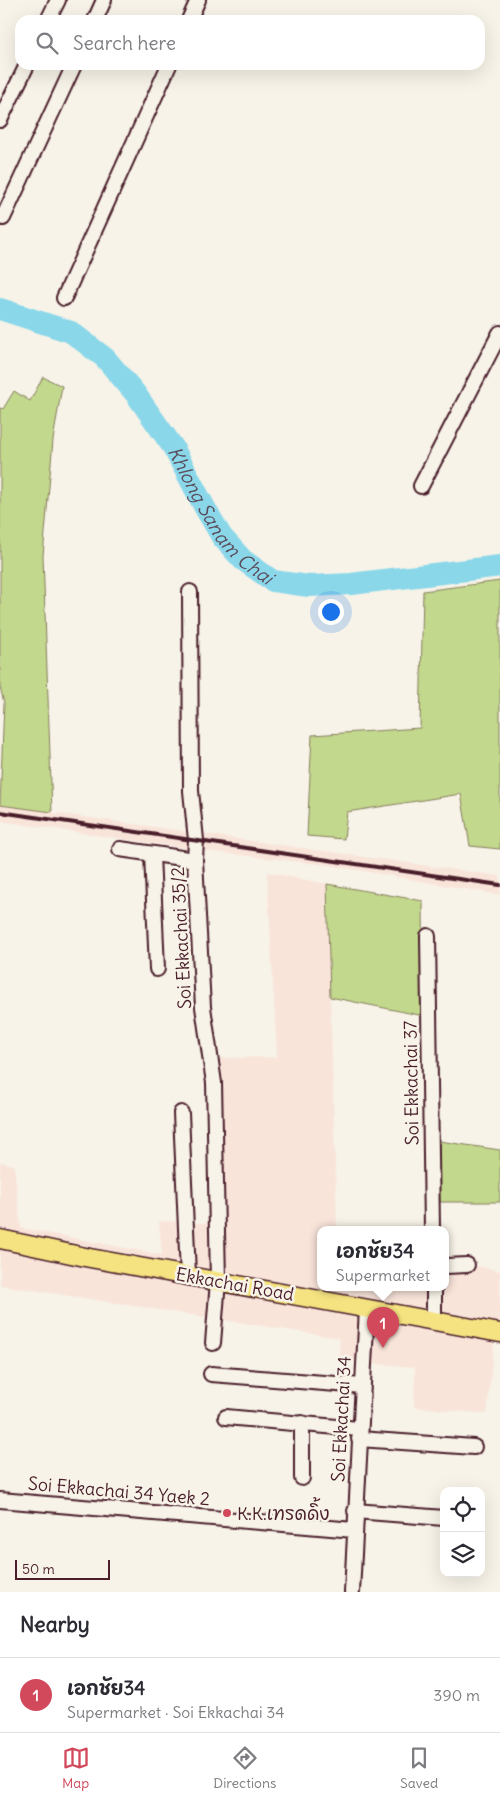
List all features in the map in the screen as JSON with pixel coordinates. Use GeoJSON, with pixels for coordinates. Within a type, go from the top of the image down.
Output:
{"type":"FeatureCollection","features":[{"type":"Feature","properties":{"kind":"main road","name":"Ekkachai Road"},"geometry":{"type":"LineString","coordinates":[[0,1239],[90,1258],[500,1333]]}},
{"type":"Feature","properties":{"kind":"street"},"geometry":{"type":"LineString","coordinates":[[50,15],[58,0]]}},
{"type":"Feature","properties":{"kind":"street"},"geometry":{"type":"LineString","coordinates":[[97,15],[104,0]]}},
{"type":"Feature","properties":{"kind":"street"},"geometry":{"type":"LineString","coordinates":[[191,15],[198,0]]}},
{"type":"Feature","properties":{"kind":"street"},"geometry":{"type":"LineString","coordinates":[[0,120],[24,70]]}},
{"type":"Feature","properties":{"kind":"street"},"geometry":{"type":"LineString","coordinates":[[3,218],[72,70]]}},
{"type":"Feature","properties":{"kind":"street"},"geometry":{"type":"LineString","coordinates":[[64,298],[166,70]]}},
{"type":"Feature","properties":{"kind":"street"},"geometry":{"type":"LineString","coordinates":[[421,486],[500,333]]}},
{"type":"Feature","properties":{"kind":"street","name":"Soi Ekkachai 35/2"},"geometry":{"type":"LineString","coordinates":[[190,592],[191,791],[196,840],[195,860],[203,1007],[214,1083],[218,1281],[212,1343]]}},
{"type":"Feature","properties":{"kind":"street"},"geometry":{"type":"LineString","coordinates":[[120,849],[195,860]]}},
{"type":"Feature","properties":{"kind":"street"},"geometry":{"type":"LineString","coordinates":[[152,854],[157,969]]}},
{"type":"Feature","properties":{"kind":"street","name":"Soi Ekkachai 37"},"geometry":{"type":"LineString","coordinates":[[428,936],[432,1226]]}},
{"type":"Feature","properties":{"kind":"street"},"geometry":{"type":"LineString","coordinates":[[181,1113],[188,1275]]}},
{"type":"Feature","properties":{"kind":"street"},"geometry":{"type":"LineString","coordinates":[[449,1266],[467,1266]]}},
{"type":"Feature","properties":{"kind":"street"},"geometry":{"type":"LineString","coordinates":[[434,1291],[434,1320]]}},
{"type":"Feature","properties":{"kind":"street","name":"Soi Ekkachai 34"},"geometry":{"type":"LineString","coordinates":[[352,1592],[367,1308]]}},
{"type":"Feature","properties":{"kind":"street"},"geometry":{"type":"LineString","coordinates":[[211,1374],[362,1386]]}},
{"type":"Feature","properties":{"kind":"street"},"geometry":{"type":"LineString","coordinates":[[226,1417],[302,1423],[359,1434],[474,1448]]}},
{"type":"Feature","properties":{"kind":"street"},"geometry":{"type":"LineString","coordinates":[[302,1423],[302,1478]]}},
{"type":"Feature","properties":{"kind":"street","name":"Soi Ekkachai 34 Yaek 2"},"geometry":{"type":"LineString","coordinates":[[0,1500],[354,1530]]}},
{"type":"Feature","properties":{"kind":"street"},"geometry":{"type":"LineString","coordinates":[[355,1511],[440,1518]]}},
{"type":"Feature","properties":{"kind":"shaded area"},"geometry":{"type":"Polygon","coordinates":[[[0,805],[500,876],[500,895],[328,865],[204,851],[0,821],[0,805]]]}},
{"type":"Feature","properties":{"kind":"shaded area"},"geometry":{"type":"Polygon","coordinates":[[[267,872],[327,884],[337,1226],[317,1226],[317,1291],[449,1291],[449,1260],[500,1271],[500,1343],[494,1343],[487,1414],[414,1407],[415,1367],[340,1361],[339,1338],[0,1285],[0,1162],[14,1165],[21,1228],[162,1255],[159,1221],[224,1224],[214,1058],[277,1057],[267,872]]]}},
{"type":"Feature","properties":{"kind":"green space"},"geometry":{"type":"Polygon","coordinates":[[[43,377],[62,386],[53,440],[43,556],[52,812],[0,805],[4,703],[0,687],[0,408],[3,409],[14,391],[30,401],[43,377]]]}},
{"type":"Feature","properties":{"kind":"green space"},"geometry":{"type":"Polygon","coordinates":[[[500,581],[500,849],[470,846],[461,794],[347,812],[344,839],[307,836],[312,735],[420,728],[423,591],[500,581]]]}},
{"type":"Feature","properties":{"kind":"green space"},"geometry":{"type":"Polygon","coordinates":[[[327,884],[423,901],[424,1016],[330,997],[327,884]]]}},
{"type":"Feature","properties":{"kind":"green space"},"geometry":{"type":"Polygon","coordinates":[[[439,1141],[500,1150],[500,1202],[440,1202],[439,1141]]]}},
{"type":"Feature","properties":{"kind":"waterway","name":"Khlong Sanam Chai"},"geometry":{"type":"LineString","coordinates":[[0,309],[71,332],[105,358],[135,393],[173,447],[222,537],[243,560],[273,581],[309,586],[351,584],[500,566]]}},
{"type":"Feature","properties":{"kind":"railway"},"geometry":{"type":"LineString","coordinates":[[0,812],[500,885]]}},
{"type":"Feature","properties":{"kind":"place","name":"เอกชัย34"},"geometry":{"type":"Point","coordinates":[383,1348]}},
{"type":"Feature","properties":{"kind":"place","name":"K.K.เทรดดิ้ง"},"geometry":{"type":"Point","coordinates":[227,1513]}}]}
